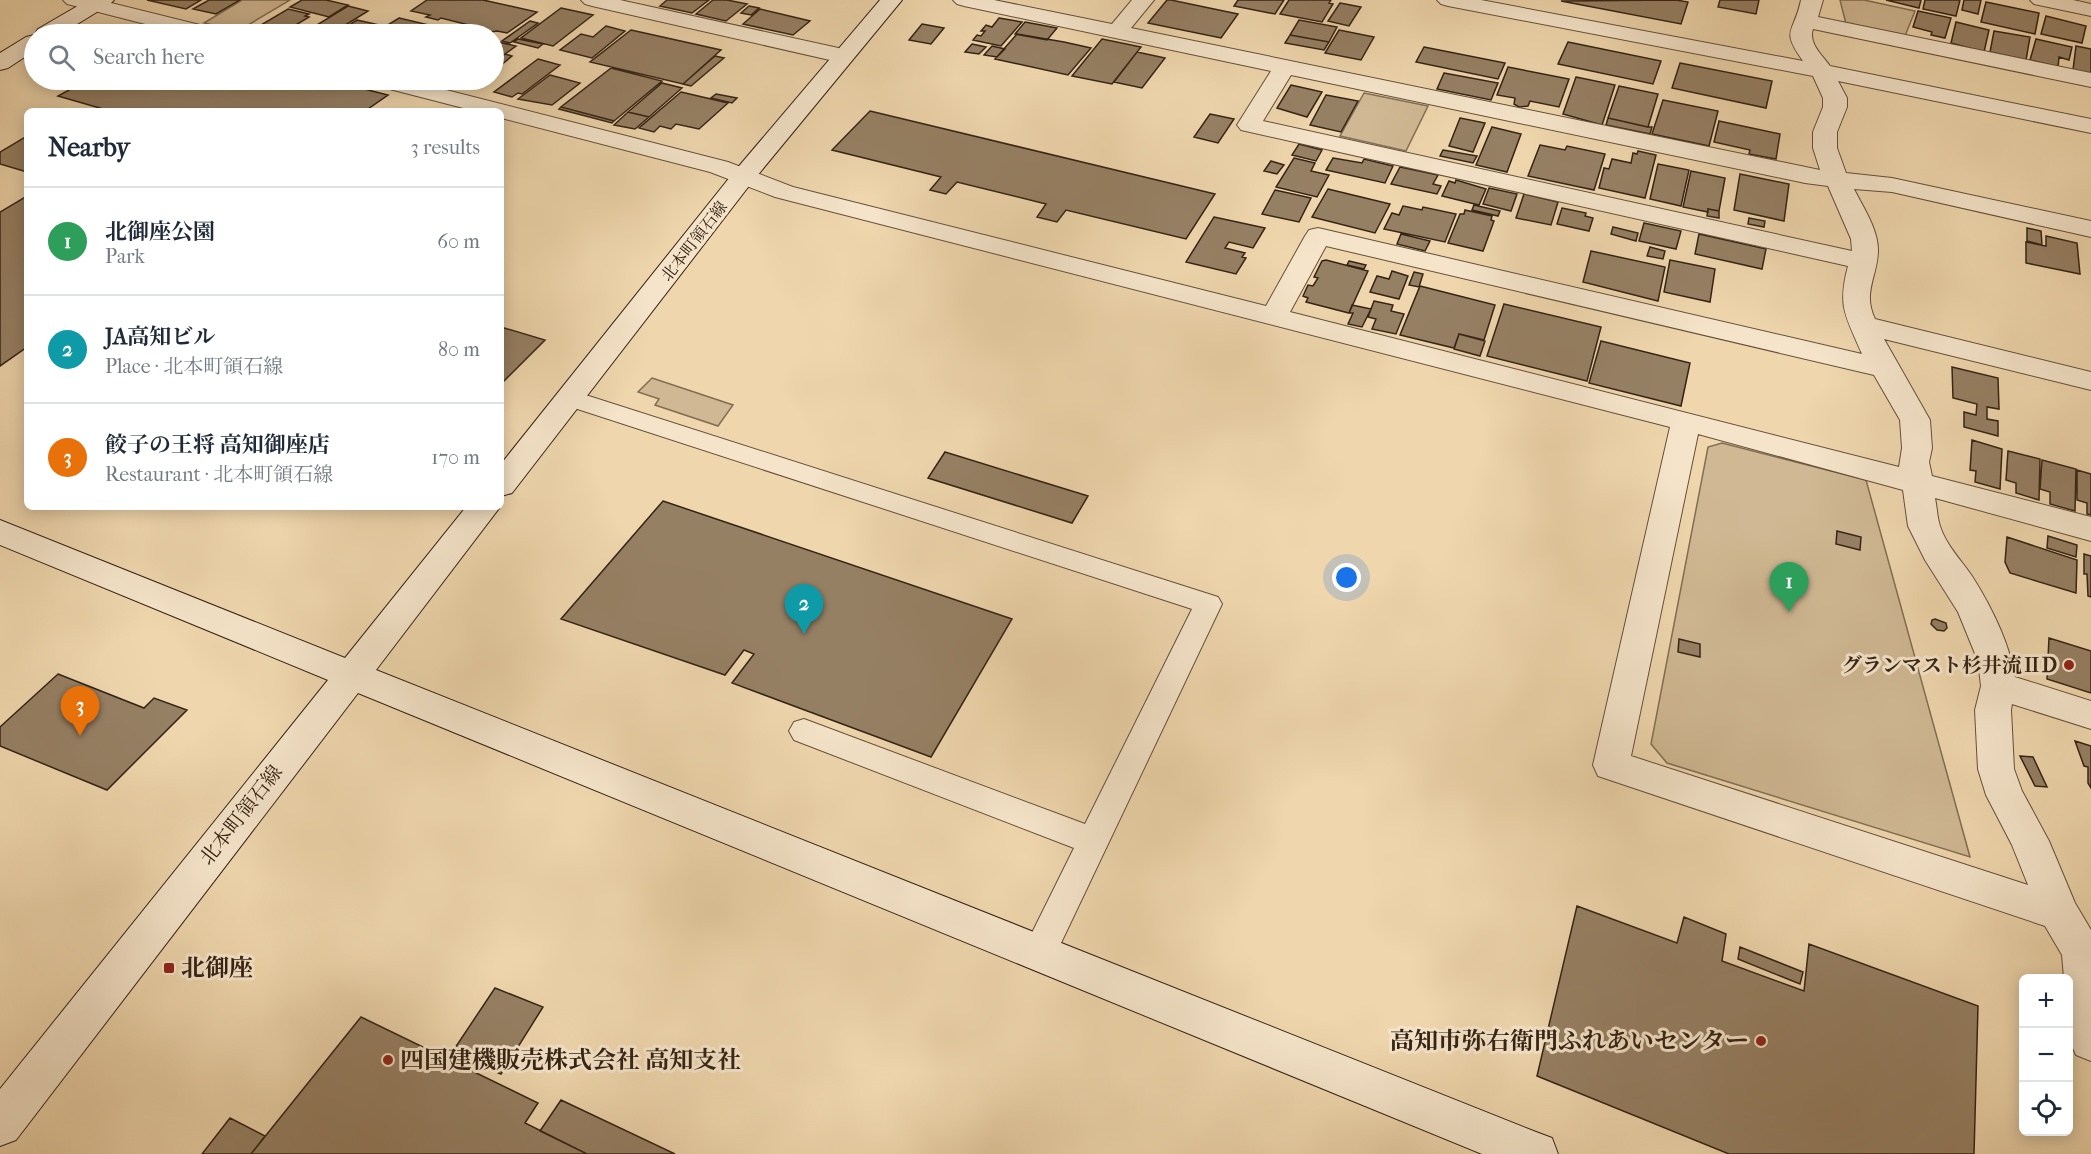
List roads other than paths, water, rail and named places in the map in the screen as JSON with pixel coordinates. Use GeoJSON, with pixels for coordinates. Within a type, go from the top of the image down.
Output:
{"type":"FeatureCollection","features":[{"type":"Feature","properties":{"kind":"street"},"geometry":{"type":"LineString","coordinates":[[592,0],[843,56]]}},
{"type":"Feature","properties":{"kind":"street","name":"北本町領石線"},"geometry":{"type":"LineString","coordinates":[[504,481],[743,177],[891,0]]}},
{"type":"Feature","properties":{"kind":"street"},"geometry":{"type":"LineString","coordinates":[[964,0],[1805,176],[1892,185],[2091,229]]}},
{"type":"Feature","properties":{"kind":"street"},"geometry":{"type":"LineString","coordinates":[[1117,32],[1143,0]]}},
{"type":"Feature","properties":{"kind":"street"},"geometry":{"type":"LineString","coordinates":[[1448,0],[1822,71],[2091,126]]}},
{"type":"Feature","properties":{"kind":"street"},"geometry":{"type":"LineString","coordinates":[[2042,0],[2091,10]]}},
{"type":"Feature","properties":{"kind":"street"},"geometry":{"type":"LineString","coordinates":[[60,24],[90,2],[171,24]]}},
{"type":"Feature","properties":{"kind":"street"},"geometry":{"type":"LineString","coordinates":[[2091,80],[1809,10],[1800,35],[1801,42],[1822,71],[1835,98],[1835,107],[1825,132],[1825,148],[1836,178],[1860,228],[1865,252],[1856,291],[1856,302],[1862,325],[1915,420],[1917,434],[1914,462],[1924,526],[1936,552],[1960,585],[1979,620],[1995,662],[1999,686],[1993,710],[1996,769],[2005,795],[2030,841],[2059,913],[2087,954],[2091,1041]]}},
{"type":"Feature","properties":{"kind":"street"},"geometry":{"type":"LineString","coordinates":[[0,63],[24,48]]}},
{"type":"Feature","properties":{"kind":"street"},"geometry":{"type":"LineString","coordinates":[[1284,68],[1249,125],[1862,261]]}},
{"type":"Feature","properties":{"kind":"street"},"geometry":{"type":"LineString","coordinates":[[420,90],[490,108]]}},
{"type":"Feature","properties":{"kind":"street"},"geometry":{"type":"LineString","coordinates":[[504,112],[719,167],[796,195],[1686,421],[1917,481],[2091,530]]}},
{"type":"Feature","properties":{"kind":"street"},"geometry":{"type":"LineString","coordinates":[[1274,316],[1318,236],[1885,368]]}},
{"type":"Feature","properties":{"kind":"street"},"geometry":{"type":"LineString","coordinates":[[1862,325],[2091,381]]}},
{"type":"Feature","properties":{"kind":"street"},"geometry":{"type":"LineString","coordinates":[[1686,421],[1611,765],[2059,913]]}},
{"type":"Feature","properties":{"kind":"street","name":"北本町領石線"},"geometry":{"type":"LineString","coordinates":[[0,1124],[481,510]]}},
{"type":"Feature","properties":{"kind":"street"},"geometry":{"type":"LineString","coordinates":[[0,532],[350,675],[1040,951],[1536,1154]]}},
{"type":"Feature","properties":{"kind":"street"},"geometry":{"type":"LineString","coordinates":[[1999,686],[2091,715]]}},
{"type":"Feature","properties":{"kind":"lane"},"geometry":{"type":"LineString","coordinates":[[570,398],[1208,604],[1040,951]]}},
{"type":"Feature","properties":{"kind":"lane"},"geometry":{"type":"LineString","coordinates":[[804,731],[1093,841]]}},
{"type":"Feature","properties":{"kind":"place","name":"北御座公園"},"geometry":{"type":"Point","coordinates":[1789,612]}},
{"type":"Feature","properties":{"kind":"place","name":"JA高知ビル"},"geometry":{"type":"Point","coordinates":[804,634]}},
{"type":"Feature","properties":{"kind":"place","name":"グランマスト杉井流ⅡD"},"geometry":{"type":"Point","coordinates":[2069,665]}},
{"type":"Feature","properties":{"kind":"place","name":"餃子の王将 高知御座店"},"geometry":{"type":"Point","coordinates":[80,736]}},
{"type":"Feature","properties":{"kind":"place","name":"北御座"},"geometry":{"type":"Point","coordinates":[169,968]}},
{"type":"Feature","properties":{"kind":"place","name":"高知市弥右衛門ふれあいセンター"},"geometry":{"type":"Point","coordinates":[1761,1041]}},
{"type":"Feature","properties":{"kind":"place","name":"四国建機販売株式会社 高知支社"},"geometry":{"type":"Point","coordinates":[388,1060]}}]}
